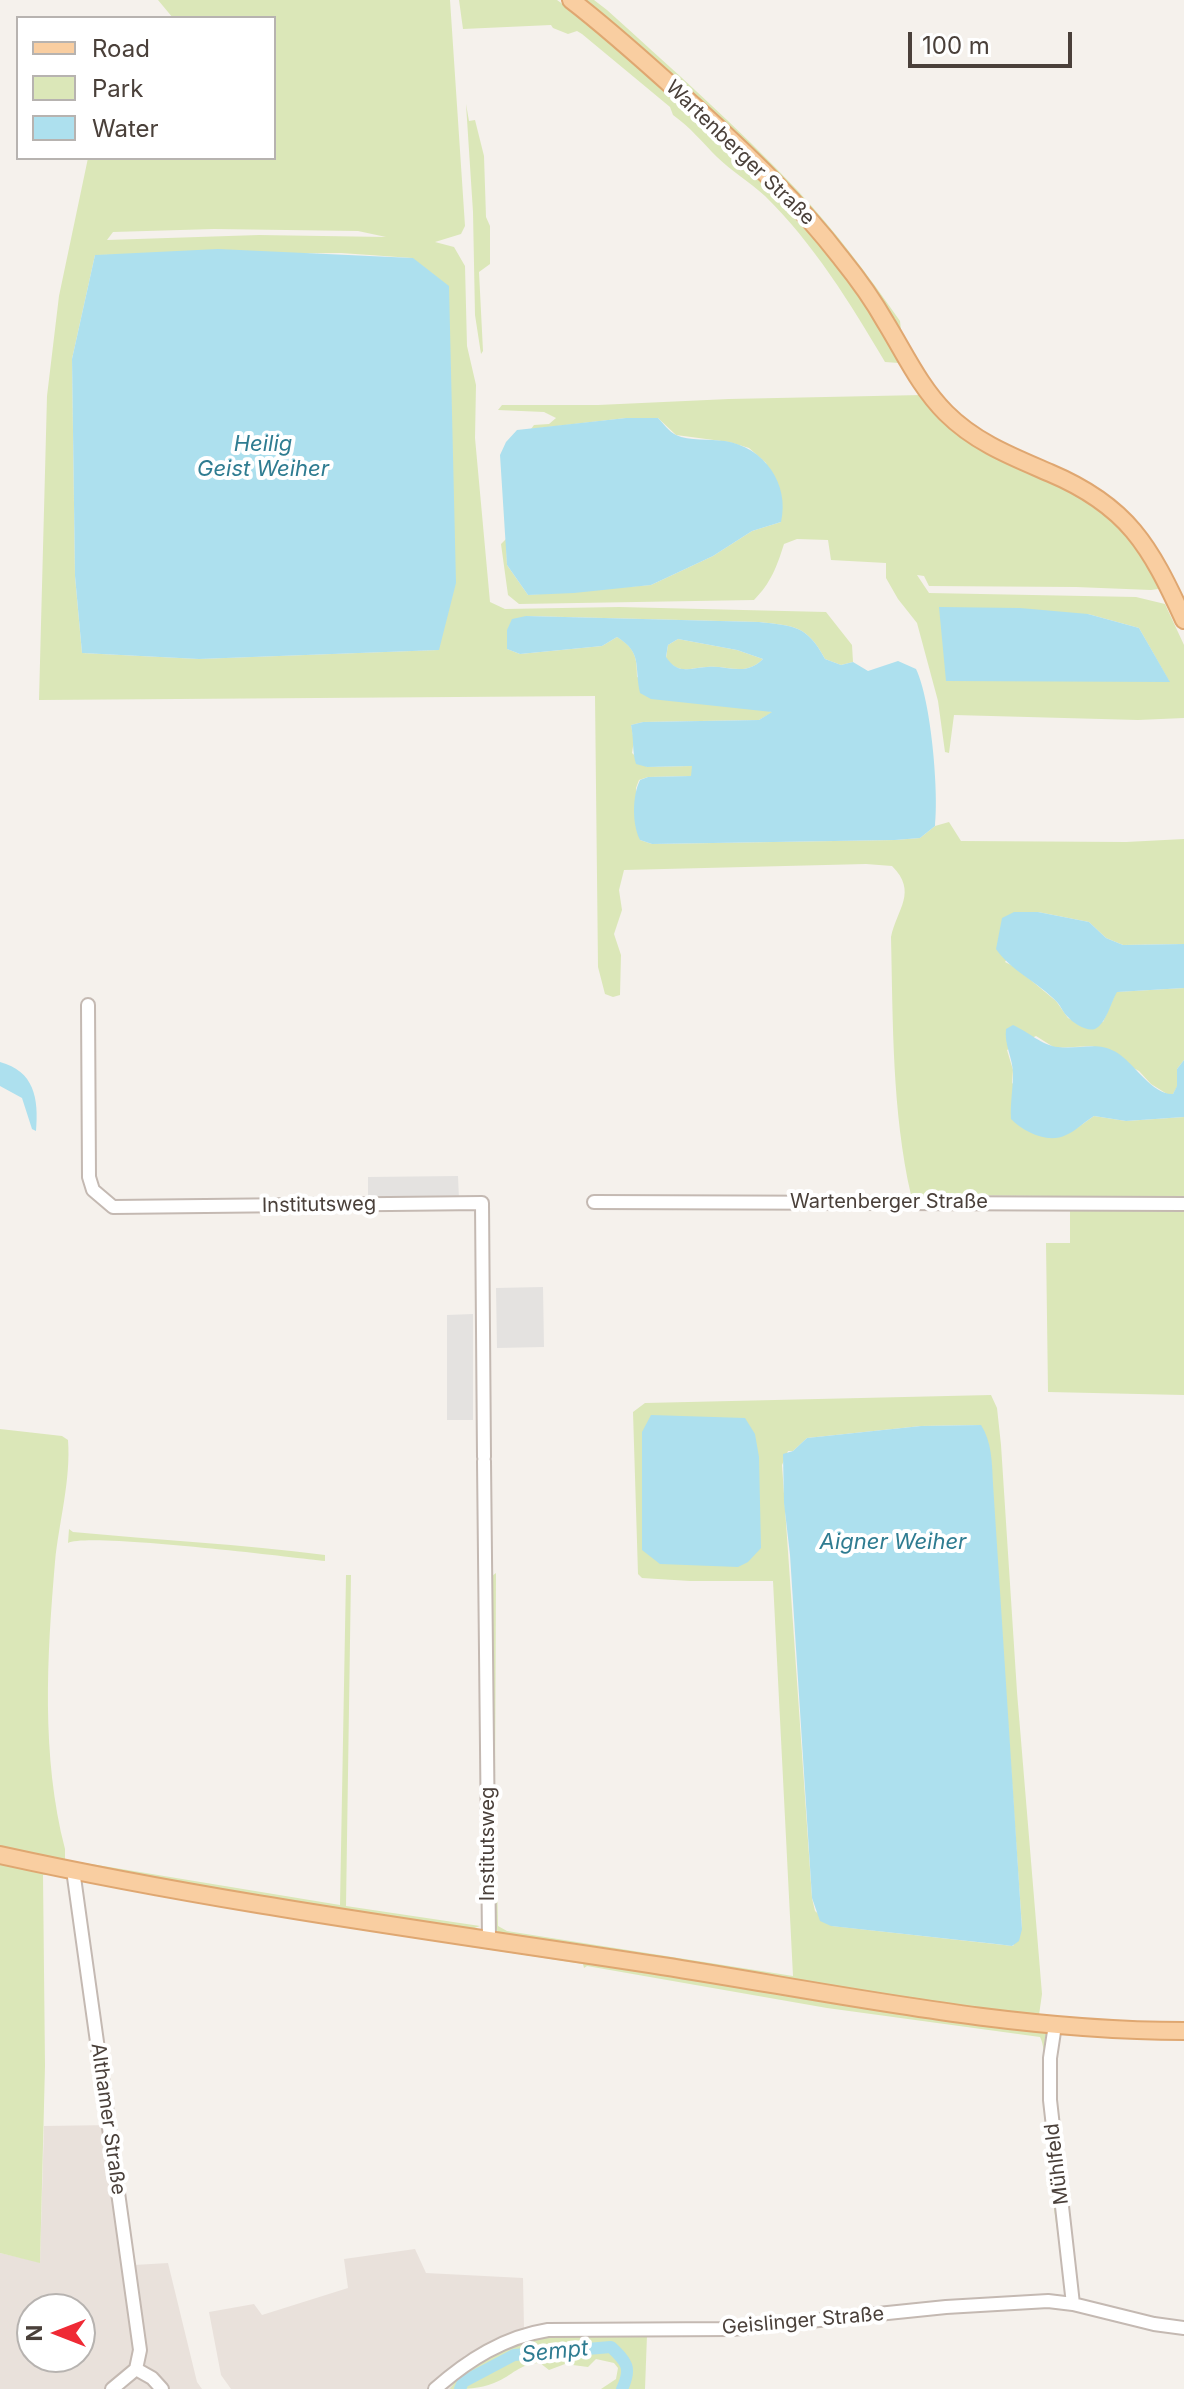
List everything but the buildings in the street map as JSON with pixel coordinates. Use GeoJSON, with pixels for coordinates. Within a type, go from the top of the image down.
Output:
{"type":"FeatureCollection","features":[{"type":"Feature","properties":{"kind":"main road","name":"Wartenberger Straße"},"geometry":{"type":"LineString","coordinates":[[571,0],[649,64],[746,153],[794,202],[851,270],[924,387],[949,416],[980,440],[1078,486],[1119,514],[1156,560],[1184,620]]}},
{"type":"Feature","properties":{"kind":"main road"},"geometry":{"type":"LineString","coordinates":[[0,1855],[73,1870],[489,1939],[994,2019],[1184,2031]]}},
{"type":"Feature","properties":{"kind":"street","name":"Institutsweg"},"geometry":{"type":"LineString","coordinates":[[88,1005],[89,1177],[99,1197],[113,1207],[482,1203],[489,1939]]}},
{"type":"Feature","properties":{"kind":"street","name":"Wartenberger Straße"},"geometry":{"type":"LineString","coordinates":[[594,1202],[1184,1204]]}},
{"type":"Feature","properties":{"kind":"street","name":"Althamer Straße"},"geometry":{"type":"LineString","coordinates":[[73,1870],[140,2350],[136,2369]]}},
{"type":"Feature","properties":{"kind":"street","name":"Mühlfeld"},"geometry":{"type":"LineString","coordinates":[[1055,2025],[1050,2058],[1050,2100],[1073,2304]]}},
{"type":"Feature","properties":{"kind":"street","name":"Geislinger Straße"},"geometry":{"type":"LineString","coordinates":[[435,2389],[481,2354],[526,2333],[548,2330],[732,2329],[1021,2301],[1073,2304],[1154,2324],[1184,2328]]}},
{"type":"Feature","properties":{"kind":"street"},"geometry":{"type":"LineString","coordinates":[[112,2389],[136,2369],[152,2378],[162,2389]]}},
{"type":"Feature","properties":{"kind":"shaded area"},"geometry":{"type":"Polygon","coordinates":[[[458,1176],[459,1199],[368,1201],[368,1177],[458,1176]]]}},
{"type":"Feature","properties":{"kind":"shaded area"},"geometry":{"type":"Polygon","coordinates":[[[543,1287],[544,1347],[497,1348],[496,1288],[543,1287]]]}},
{"type":"Feature","properties":{"kind":"shaded area"},"geometry":{"type":"Polygon","coordinates":[[[473,1314],[473,1420],[447,1420],[447,1315],[473,1314]]]}},
{"type":"Feature","properties":{"kind":"shaded area"},"geometry":{"type":"Polygon","coordinates":[[[114,2125],[134,2265],[168,2263],[197,2382],[202,2389],[0,2389],[0,2253],[40,2262],[44,2126],[114,2125]]]}},
{"type":"Feature","properties":{"kind":"shaded area"},"geometry":{"type":"Polygon","coordinates":[[[415,2249],[426,2273],[523,2278],[524,2329],[464,2356],[463,2389],[231,2389],[221,2375],[209,2312],[254,2304],[262,2315],[348,2288],[344,2259],[415,2249]]]}},
{"type":"Feature","properties":{"kind":"green space"},"geometry":{"type":"Polygon","coordinates":[[[158,0],[450,0],[465,226],[461,234],[435,242],[454,247],[465,266],[467,346],[476,385],[475,438],[490,602],[505,609],[619,607],[826,612],[852,645],[853,662],[841,665],[825,659],[812,639],[798,629],[759,622],[526,616],[507,649],[520,654],[602,646],[617,637],[634,654],[637,677],[773,712],[759,720],[643,722],[631,725],[634,740],[632,753],[647,767],[692,766],[692,776],[639,780],[636,788],[640,840],[652,844],[895,840],[920,838],[935,826],[949,822],[961,841],[1126,842],[1184,839],[1184,944],[1123,945],[1106,938],[1089,922],[1038,912],[1005,962],[1056,1001],[1068,1018],[1078,1023],[1103,1022],[1116,992],[1184,988],[1184,1060],[1177,1069],[1177,1087],[1173,1094],[1167,1094],[1151,1084],[1139,1071],[1092,1046],[1055,1048],[1036,1036],[1007,1050],[1013,1070],[1012,1083],[1077,1128],[1094,1116],[1126,1121],[1184,1117],[1184,1197],[911,1195],[900,1131],[892,1002],[891,937],[905,893],[900,875],[892,866],[624,870],[619,890],[622,910],[614,934],[621,955],[620,995],[613,997],[605,994],[598,967],[595,696],[39,700],[47,396],[59,296],[88,160],[276,160],[276,16],[171,16],[158,0]],[[214,229],[113,232],[107,240],[259,235],[386,237],[358,231],[214,229]],[[341,253],[95,255],[72,359],[75,576],[82,653],[199,659],[438,650],[448,286],[412,258],[341,253]]]}},
{"type":"Feature","properties":{"kind":"green space"},"geometry":{"type":"Polygon","coordinates":[[[459,0],[557,0],[583,19],[720,140],[785,205],[844,275],[881,329],[899,363],[885,362],[845,296],[783,214],[717,157],[673,115],[670,107],[582,34],[577,31],[568,34],[551,25],[463,29],[459,0]]]}},
{"type":"Feature","properties":{"kind":"green space"},"geometry":{"type":"Polygon","coordinates":[[[584,0],[594,0],[607,10],[775,167],[851,254],[900,321],[901,330],[875,294],[651,59],[584,0]]]}},
{"type":"Feature","properties":{"kind":"green space"},"geometry":{"type":"Polygon","coordinates":[[[466,104],[469,121],[475,120],[484,156],[486,217],[490,226],[490,264],[479,272],[481,354],[475,315],[466,104]]]}},
{"type":"Feature","properties":{"kind":"green space"},"geometry":{"type":"Polygon","coordinates":[[[922,395],[958,434],[981,449],[1090,500],[1134,540],[1160,585],[1158,589],[929,586],[924,576],[917,575],[929,593],[1136,597],[1165,604],[1184,645],[1184,718],[1138,720],[954,715],[949,753],[945,752],[938,701],[917,623],[886,578],[886,563],[831,560],[828,540],[797,539],[784,544],[773,574],[754,600],[519,604],[508,595],[501,544],[506,539],[507,565],[528,595],[651,585],[713,556],[752,531],[781,522],[766,463],[749,448],[729,442],[676,435],[658,418],[626,418],[531,429],[534,425],[549,424],[556,418],[544,412],[498,410],[502,405],[598,405],[922,395]],[[1088,614],[946,681],[1169,681],[1139,628],[1088,614]]]}},
{"type":"Feature","properties":{"kind":"green space"},"geometry":{"type":"Polygon","coordinates":[[[678,639],[737,650],[763,659],[743,669],[680,669],[666,658],[668,645],[678,639]]]}},
{"type":"Feature","properties":{"kind":"green space"},"geometry":{"type":"Polygon","coordinates":[[[1070,1208],[1184,1209],[1184,1395],[1048,1392],[1046,1243],[1070,1243],[1070,1208]]]}},
{"type":"Feature","properties":{"kind":"green space"},"geometry":{"type":"Polygon","coordinates":[[[991,1395],[997,1408],[1001,1445],[1017,1692],[1042,1994],[1039,2015],[1001,2014],[498,1932],[494,1925],[491,1596],[492,1576],[496,1573],[498,1926],[507,1931],[793,1976],[773,1581],[690,1581],[642,1578],[638,1574],[633,1412],[645,1403],[991,1395]],[[980,1425],[921,1426],[807,1438],[793,1451],[788,1451],[782,1465],[812,1898],[815,1911],[832,1926],[1013,1946],[1022,1928],[1001,1624],[980,1425]]]}},
{"type":"Feature","properties":{"kind":"green space"},"geometry":{"type":"Polygon","coordinates":[[[0,1429],[62,1436],[68,1440],[48,1670],[49,1742],[57,1814],[65,1849],[63,1861],[0,1849],[0,1429]]]}},
{"type":"Feature","properties":{"kind":"green space"},"geometry":{"type":"Polygon","coordinates":[[[69,1529],[73,1532],[325,1555],[325,1561],[148,1543],[83,1540],[68,1543],[69,1529]]]}},
{"type":"Feature","properties":{"kind":"green space"},"geometry":{"type":"Polygon","coordinates":[[[346,1575],[351,1575],[346,1906],[480,1926],[469,1930],[327,1909],[86,1866],[79,1862],[340,1905],[346,1575]]]}},
{"type":"Feature","properties":{"kind":"green space"},"geometry":{"type":"Polygon","coordinates":[[[0,1861],[65,1875],[43,1875],[45,2066],[40,2263],[0,2253],[0,1861]]]}},
{"type":"Feature","properties":{"kind":"green space"},"geometry":{"type":"Polygon","coordinates":[[[348,1928],[472,1942],[471,1947],[348,1928]]]}},
{"type":"Feature","properties":{"kind":"green space"},"geometry":{"type":"Polygon","coordinates":[[[478,1943],[1046,2030],[1064,2276],[1048,2152],[1044,2110],[1045,2062],[1040,2037],[827,2008],[477,1948],[478,1943]]]}},
{"type":"Feature","properties":{"kind":"green space"},"geometry":{"type":"Polygon","coordinates":[[[557,2334],[647,2335],[645,2389],[601,2389],[616,2379],[618,2368],[614,2363],[596,2359],[588,2367],[565,2364],[549,2370],[540,2363],[533,2364],[488,2385],[450,2389],[484,2358],[512,2345],[557,2334]]]}},
{"type":"Feature","properties":{"kind":"water","name":"Heilig Geist Weiher"},"geometry":{"type":"Polygon","coordinates":[[[218,249],[413,258],[449,286],[456,583],[439,650],[199,659],[82,653],[75,576],[72,359],[95,255],[218,249]]]}},
{"type":"Feature","properties":{"kind":"water"},"geometry":{"type":"Polygon","coordinates":[[[626,418],[658,418],[671,432],[681,437],[725,441],[751,451],[762,459],[778,481],[782,494],[781,522],[752,531],[713,556],[651,585],[528,595],[507,565],[500,455],[506,442],[517,430],[626,418]]]}},
{"type":"Feature","properties":{"kind":"water"},"geometry":{"type":"Polygon","coordinates":[[[939,607],[1020,608],[1088,614],[1139,628],[1170,682],[946,681],[939,607]]]}},
{"type":"Feature","properties":{"kind":"water"},"geometry":{"type":"Polygon","coordinates":[[[526,616],[771,623],[791,626],[805,633],[825,659],[841,665],[853,662],[868,671],[898,661],[916,669],[926,702],[933,746],[935,826],[920,838],[895,840],[652,844],[640,840],[634,810],[640,780],[691,776],[692,766],[647,767],[636,764],[631,725],[643,722],[759,720],[772,712],[651,699],[640,693],[634,655],[617,637],[602,646],[520,654],[507,649],[507,630],[512,619],[526,616]],[[678,639],[668,645],[666,657],[670,663],[684,669],[743,669],[763,659],[737,650],[678,639]]]}},
{"type":"Feature","properties":{"kind":"water"},"geometry":{"type":"Polygon","coordinates":[[[1014,912],[1038,912],[1089,922],[1106,938],[1123,945],[1184,944],[1184,988],[1117,992],[1099,1026],[1092,1030],[1080,1026],[1066,1015],[1050,995],[1009,964],[996,949],[1002,918],[1014,912]]]}},
{"type":"Feature","properties":{"kind":"water"},"geometry":{"type":"Polygon","coordinates":[[[1013,1025],[1052,1046],[1096,1046],[1111,1050],[1125,1059],[1151,1085],[1166,1093],[1173,1094],[1177,1086],[1177,1069],[1184,1060],[1184,1117],[1126,1121],[1094,1116],[1059,1137],[1044,1137],[1029,1132],[1011,1119],[1013,1074],[1006,1029],[1013,1025]]]}},
{"type":"Feature","properties":{"kind":"water"},"geometry":{"type":"Polygon","coordinates":[[[0,1062],[20,1072],[32,1088],[36,1131],[32,1129],[22,1098],[0,1086],[0,1062]]]}},
{"type":"Feature","properties":{"kind":"water"},"geometry":{"type":"Polygon","coordinates":[[[651,1415],[745,1418],[755,1434],[759,1457],[761,1548],[748,1562],[738,1567],[660,1564],[642,1550],[642,1432],[651,1415]]]}},
{"type":"Feature","properties":{"kind":"water","name":"Aigner Weiher"},"geometry":{"type":"Polygon","coordinates":[[[981,1425],[989,1446],[992,1468],[1022,1929],[1019,1941],[1012,1946],[831,1926],[820,1921],[812,1898],[783,1454],[793,1451],[807,1438],[921,1426],[981,1425]]]}},
{"type":"Feature","properties":{"kind":"waterway","name":"Sempt"},"geometry":{"type":"LineString","coordinates":[[460,2389],[463,2382],[514,2355],[611,2347],[626,2366],[627,2376],[622,2389]]}}]}
